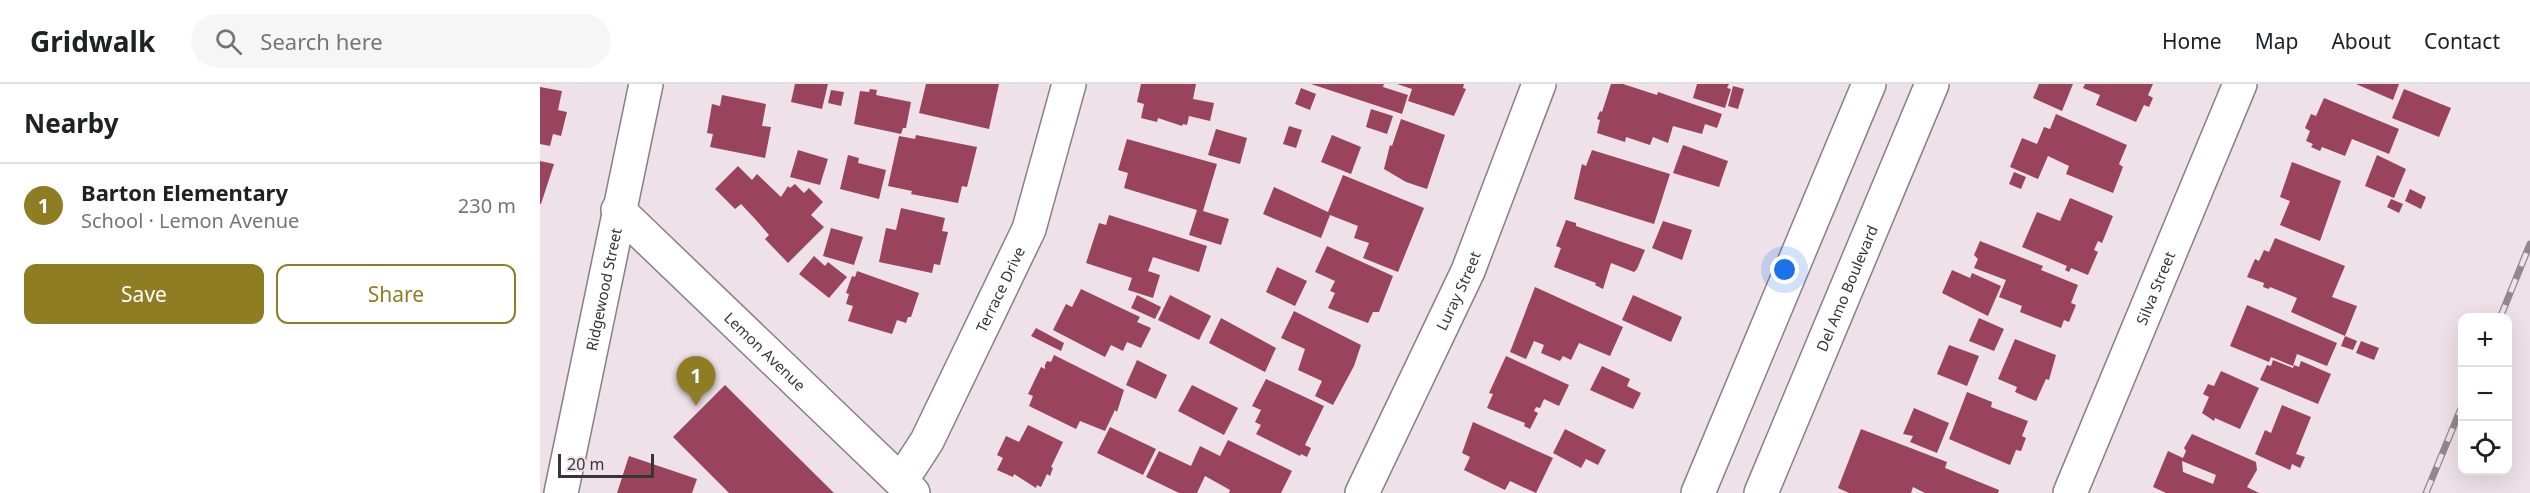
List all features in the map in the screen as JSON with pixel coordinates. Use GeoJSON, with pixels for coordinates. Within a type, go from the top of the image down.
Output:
{"type":"FeatureCollection","features":[{"type":"Feature","properties":{"kind":"street","name":"Ridgewood Street"},"geometry":{"type":"LineString","coordinates":[[561,493],[646,84]]}},
{"type":"Feature","properties":{"kind":"street","name":"Terrace Drive"},"geometry":{"type":"LineString","coordinates":[[907,487],[1029,229],[1070,84]]}},
{"type":"Feature","properties":{"kind":"street","name":"Luray Street"},"geometry":{"type":"LineString","coordinates":[[1362,493],[1468,271],[1539,84]]}},
{"type":"Feature","properties":{"kind":"street"},"geometry":{"type":"LineString","coordinates":[[1698,493],[1869,84]]}},
{"type":"Feature","properties":{"kind":"street","name":"Del Amo Boulevard"},"geometry":{"type":"LineString","coordinates":[[1761,493],[1932,84]]}},
{"type":"Feature","properties":{"kind":"street","name":"Silva Street"},"geometry":{"type":"LineString","coordinates":[[2070,493],[2240,84]]}},
{"type":"Feature","properties":{"kind":"street","name":"Lemon Avenue"},"geometry":{"type":"LineString","coordinates":[[618,210],[907,487]]}},
{"type":"Feature","properties":{"kind":"building"},"geometry":{"type":"Polygon","coordinates":[[[795,84],[828,84],[822,109],[791,102],[795,84]]]}},
{"type":"Feature","properties":{"kind":"building"},"geometry":{"type":"Polygon","coordinates":[[[926,84],[999,84],[989,129],[919,113],[926,84]]]}},
{"type":"Feature","properties":{"kind":"building"},"geometry":{"type":"Polygon","coordinates":[[[1141,84],[1196,84],[1193,99],[1214,103],[1210,121],[1189,116],[1187,125],[1182,126],[1158,118],[1157,122],[1141,118],[1144,104],[1137,102],[1141,84]]]}},
{"type":"Feature","properties":{"kind":"building"},"geometry":{"type":"Polygon","coordinates":[[[1311,84],[1384,84],[1383,87],[1408,95],[1402,114],[1311,84]]]}},
{"type":"Feature","properties":{"kind":"building"},"geometry":{"type":"Polygon","coordinates":[[[1397,84],[1464,84],[1463,88],[1466,89],[1454,116],[1408,101],[1412,89],[1397,84]]]}},
{"type":"Feature","properties":{"kind":"building"},"geometry":{"type":"Polygon","coordinates":[[[1611,84],[1623,84],[1657,95],[1658,92],[1722,114],[1717,128],[1705,124],[1702,134],[1673,126],[1668,143],[1653,137],[1650,145],[1626,137],[1625,142],[1597,133],[1600,120],[1597,119],[1600,111],[1602,112],[1611,84]]]}},
{"type":"Feature","properties":{"kind":"building"},"geometry":{"type":"Polygon","coordinates":[[[1697,84],[1729,84],[1727,88],[1731,89],[1725,108],[1693,98],[1697,84]]]}},
{"type":"Feature","properties":{"kind":"building"},"geometry":{"type":"Polygon","coordinates":[[[2039,84],[2073,84],[2062,111],[2033,98],[2039,84]]]}},
{"type":"Feature","properties":{"kind":"building"},"geometry":{"type":"Polygon","coordinates":[[[2085,84],[2153,84],[2148,95],[2153,98],[2149,107],[2144,105],[2136,122],[2096,105],[2100,95],[2083,88],[2085,84]]]}},
{"type":"Feature","properties":{"kind":"building"},"geometry":{"type":"Polygon","coordinates":[[[2356,84],[2399,84],[2393,100],[2356,84]]]}},
{"type":"Feature","properties":{"kind":"building"},"geometry":{"type":"Polygon","coordinates":[[[1733,86],[1744,89],[1738,109],[1728,106],[1733,86]]]}},
{"type":"Feature","properties":{"kind":"building"},"geometry":{"type":"Polygon","coordinates":[[[540,87],[562,91],[558,110],[567,112],[561,136],[553,134],[550,146],[540,144],[540,87]]]}},
{"type":"Feature","properties":{"kind":"building"},"geometry":{"type":"Polygon","coordinates":[[[1301,88],[1316,94],[1310,110],[1295,104],[1301,88]]]}},
{"type":"Feature","properties":{"kind":"building"},"geometry":{"type":"Polygon","coordinates":[[[870,89],[877,90],[876,95],[911,102],[906,128],[903,128],[901,134],[854,124],[860,91],[869,92],[870,89]]]}},
{"type":"Feature","properties":{"kind":"building"},"geometry":{"type":"Polygon","coordinates":[[[2404,89],[2451,108],[2439,137],[2392,118],[2404,89]]]}},
{"type":"Feature","properties":{"kind":"building"},"geometry":{"type":"Polygon","coordinates":[[[831,90],[844,92],[841,106],[828,103],[831,90]]]}},
{"type":"Feature","properties":{"kind":"building"},"geometry":{"type":"Polygon","coordinates":[[[722,95],[766,104],[762,126],[771,127],[765,158],[710,147],[713,134],[707,133],[712,104],[720,106],[722,95]]]}},
{"type":"Feature","properties":{"kind":"building"},"geometry":{"type":"Polygon","coordinates":[[[2324,98],[2399,129],[2389,154],[2352,139],[2345,156],[2322,147],[2320,151],[2311,147],[2313,144],[2306,141],[2310,131],[2305,128],[2311,114],[2316,116],[2324,98]]]}},
{"type":"Feature","properties":{"kind":"building"},"geometry":{"type":"Polygon","coordinates":[[[1371,109],[1393,116],[1387,134],[1366,127],[1371,109]]]}},
{"type":"Feature","properties":{"kind":"building"},"geometry":{"type":"Polygon","coordinates":[[[2056,114],[2127,145],[2119,164],[2123,167],[2113,193],[2066,174],[2069,166],[2048,156],[2038,179],[2010,167],[2022,138],[2037,144],[2044,127],[2050,129],[2056,114]]]}},
{"type":"Feature","properties":{"kind":"building"},"geometry":{"type":"Polygon","coordinates":[[[1401,119],[1445,135],[1427,189],[1406,182],[1384,169],[1390,145],[1392,146],[1401,119]]]}},
{"type":"Feature","properties":{"kind":"building"},"geometry":{"type":"Polygon","coordinates":[[[1289,126],[1302,130],[1296,148],[1283,144],[1289,126]]]}},
{"type":"Feature","properties":{"kind":"building"},"geometry":{"type":"Polygon","coordinates":[[[1216,129],[1247,138],[1240,164],[1208,155],[1216,129]]]}},
{"type":"Feature","properties":{"kind":"building"},"geometry":{"type":"Polygon","coordinates":[[[916,135],[977,147],[967,187],[962,186],[958,203],[911,194],[912,191],[888,186],[899,136],[915,139],[916,135]]]}},
{"type":"Feature","properties":{"kind":"building"},"geometry":{"type":"Polygon","coordinates":[[[1332,135],[1361,147],[1351,174],[1321,162],[1332,135]]]}},
{"type":"Feature","properties":{"kind":"building"},"geometry":{"type":"Polygon","coordinates":[[[1127,139],[1217,164],[1203,211],[1229,219],[1221,245],[1189,235],[1197,210],[1124,188],[1128,173],[1118,170],[1127,139]]]}},
{"type":"Feature","properties":{"kind":"building"},"geometry":{"type":"Polygon","coordinates":[[[1683,145],[1728,161],[1719,187],[1673,173],[1683,145]]]}},
{"type":"Feature","properties":{"kind":"building"},"geometry":{"type":"Polygon","coordinates":[[[798,150],[828,159],[820,185],[790,177],[798,150]]]}},
{"type":"Feature","properties":{"kind":"building"},"geometry":{"type":"Polygon","coordinates":[[[1592,150],[1670,174],[1654,224],[1574,199],[1582,164],[1586,166],[1592,150]]]}},
{"type":"Feature","properties":{"kind":"building"},"geometry":{"type":"Polygon","coordinates":[[[848,155],[859,158],[858,163],[886,170],[879,199],[840,189],[848,155]]]}},
{"type":"Feature","properties":{"kind":"building"},"geometry":{"type":"Polygon","coordinates":[[[2377,155],[2406,169],[2394,198],[2365,186],[2377,155]]]}},
{"type":"Feature","properties":{"kind":"building"},"geometry":{"type":"Polygon","coordinates":[[[540,161],[554,164],[541,204],[540,204],[540,161]]]}},
{"type":"Feature","properties":{"kind":"building"},"geometry":{"type":"Polygon","coordinates":[[[2292,162],[2341,181],[2320,241],[2280,225],[2290,201],[2280,197],[2292,162]]]}},
{"type":"Feature","properties":{"kind":"building"},"geometry":{"type":"Polygon","coordinates":[[[738,166],[752,180],[757,174],[781,197],[788,186],[790,188],[795,184],[804,193],[809,188],[823,202],[811,215],[824,227],[788,263],[765,239],[769,235],[741,204],[735,209],[715,189],[738,166]]]}},
{"type":"Feature","properties":{"kind":"building"},"geometry":{"type":"Polygon","coordinates":[[[2014,172],[2026,177],[2021,189],[2009,184],[2014,172]]]}},
{"type":"Feature","properties":{"kind":"building"},"geometry":{"type":"Polygon","coordinates":[[[1343,175],[1424,208],[1398,272],[1363,258],[1369,243],[1354,238],[1358,226],[1330,215],[1321,238],[1263,214],[1274,187],[1328,212],[1343,175]]]}},
{"type":"Feature","properties":{"kind":"building"},"geometry":{"type":"Polygon","coordinates":[[[2410,189],[2426,197],[2421,209],[2405,201],[2410,189]]]}},
{"type":"Feature","properties":{"kind":"building"},"geometry":{"type":"Polygon","coordinates":[[[2070,198],[2113,216],[2102,243],[2098,241],[2094,250],[2098,252],[2088,275],[2071,268],[2069,272],[2065,270],[2067,266],[2022,247],[2037,212],[2060,221],[2070,198]]]}},
{"type":"Feature","properties":{"kind":"building"},"geometry":{"type":"Polygon","coordinates":[[[2391,199],[2403,204],[2399,213],[2387,207],[2391,199]]]}},
{"type":"Feature","properties":{"kind":"building"},"geometry":{"type":"Polygon","coordinates":[[[901,208],[945,218],[942,231],[948,232],[940,265],[934,264],[932,273],[879,262],[886,228],[896,230],[901,208]]]}},
{"type":"Feature","properties":{"kind":"building"},"geometry":{"type":"Polygon","coordinates":[[[1109,215],[1207,246],[1199,272],[1153,257],[1148,271],[1160,275],[1153,298],[1128,290],[1132,278],[1086,263],[1099,223],[1106,225],[1109,215]]]}},
{"type":"Feature","properties":{"kind":"building"},"geometry":{"type":"Polygon","coordinates":[[[1566,220],[1576,223],[1576,226],[1645,250],[1637,269],[1634,272],[1611,263],[1603,289],[1595,285],[1596,283],[1554,267],[1561,248],[1556,246],[1566,220]]]}},
{"type":"Feature","properties":{"kind":"building"},"geometry":{"type":"Polygon","coordinates":[[[1663,221],[1692,230],[1682,260],[1652,248],[1663,221]]]}},
{"type":"Feature","properties":{"kind":"building"},"geometry":{"type":"Polygon","coordinates":[[[831,228],[863,237],[854,265],[823,256],[831,228]]]}},
{"type":"Feature","properties":{"kind":"building"},"geometry":{"type":"Polygon","coordinates":[[[2275,238],[2345,266],[2332,297],[2357,306],[2345,336],[2291,312],[2297,298],[2270,287],[2269,289],[2263,287],[2264,283],[2247,277],[2255,259],[2259,261],[2264,250],[2269,252],[2275,238]]]}},
{"type":"Feature","properties":{"kind":"building"},"geometry":{"type":"Polygon","coordinates":[[[1980,241],[2043,266],[2041,270],[2078,285],[2071,303],[2076,305],[2069,322],[2064,320],[2061,328],[2020,312],[2022,306],[1999,297],[2006,280],[1974,268],[1978,259],[1974,255],[1980,241]]]}},
{"type":"Feature","properties":{"kind":"building"},"geometry":{"type":"Polygon","coordinates":[[[1327,246],[1393,276],[1379,312],[1373,312],[1368,323],[1328,308],[1335,293],[1330,291],[1335,281],[1315,272],[1327,246]]]}},
{"type":"Feature","properties":{"kind":"building"},"geometry":{"type":"Polygon","coordinates":[[[814,256],[825,266],[828,262],[847,277],[829,298],[799,274],[814,256]]]}},
{"type":"Feature","properties":{"kind":"building"},"geometry":{"type":"Polygon","coordinates":[[[1277,267],[1307,281],[1295,306],[1266,292],[1277,267]]]}},
{"type":"Feature","properties":{"kind":"building"},"geometry":{"type":"Polygon","coordinates":[[[1952,270],[1970,278],[1972,273],[2001,286],[1988,316],[1942,293],[1952,270]]]}},
{"type":"Feature","properties":{"kind":"building"},"geometry":{"type":"Polygon","coordinates":[[[857,271],[919,293],[911,317],[908,317],[906,323],[897,320],[892,334],[848,321],[853,306],[846,304],[849,294],[846,293],[852,276],[855,277],[857,271]]]}},
{"type":"Feature","properties":{"kind":"building"},"geometry":{"type":"Polygon","coordinates":[[[1535,287],[1623,327],[1610,356],[1579,343],[1571,360],[1563,356],[1560,361],[1541,353],[1544,345],[1534,341],[1526,359],[1510,352],[1535,287]]]}},
{"type":"Feature","properties":{"kind":"building"},"geometry":{"type":"Polygon","coordinates":[[[1081,289],[1140,317],[1137,322],[1151,328],[1141,348],[1127,342],[1123,351],[1111,345],[1105,357],[1053,330],[1066,304],[1072,307],[1081,289]]]}},
{"type":"Feature","properties":{"kind":"building"},"geometry":{"type":"Polygon","coordinates":[[[1137,295],[1161,307],[1155,319],[1131,308],[1137,295]]]}},
{"type":"Feature","properties":{"kind":"building"},"geometry":{"type":"Polygon","coordinates":[[[1170,295],[1211,316],[1199,340],[1158,320],[1170,295]]]}},
{"type":"Feature","properties":{"kind":"building"},"geometry":{"type":"Polygon","coordinates":[[[1633,295],[1682,317],[1671,342],[1622,320],[1633,295]]]}},
{"type":"Feature","properties":{"kind":"building"},"geometry":{"type":"Polygon","coordinates":[[[2247,305],[2337,343],[2327,366],[2297,354],[2293,366],[2271,357],[2269,362],[2230,346],[2247,305]]]}},
{"type":"Feature","properties":{"kind":"building"},"geometry":{"type":"Polygon","coordinates":[[[1294,311],[1361,345],[1354,366],[1333,405],[1315,396],[1322,381],[1298,370],[1305,349],[1281,338],[1294,311]]]}},
{"type":"Feature","properties":{"kind":"building"},"geometry":{"type":"Polygon","coordinates":[[[1221,318],[1276,348],[1265,372],[1209,343],[1221,318]]]}},
{"type":"Feature","properties":{"kind":"building"},"geometry":{"type":"Polygon","coordinates":[[[1979,318],[2004,329],[1994,351],[1969,341],[1979,318]]]}},
{"type":"Feature","properties":{"kind":"building"},"geometry":{"type":"Polygon","coordinates":[[[1036,328],[1064,343],[1061,351],[1031,336],[1036,328]]]}},
{"type":"Feature","properties":{"kind":"building"},"geometry":{"type":"Polygon","coordinates":[[[2345,336],[2357,341],[2353,350],[2341,346],[2345,336]]]}},
{"type":"Feature","properties":{"kind":"building"},"geometry":{"type":"Polygon","coordinates":[[[2015,339],[2056,355],[2049,380],[2046,379],[2036,401],[2015,392],[2017,387],[1998,379],[2015,339]]]}},
{"type":"Feature","properties":{"kind":"building"},"geometry":{"type":"Polygon","coordinates":[[[2361,341],[2379,348],[2374,360],[2356,353],[2361,341]]]}},
{"type":"Feature","properties":{"kind":"building"},"geometry":{"type":"Polygon","coordinates":[[[1949,345],[1979,356],[1967,386],[1937,374],[1949,345]]]}},
{"type":"Feature","properties":{"kind":"building"},"geometry":{"type":"Polygon","coordinates":[[[1054,355],[1124,390],[1117,412],[1115,410],[1105,431],[1080,421],[1076,429],[1029,406],[1033,396],[1028,394],[1041,367],[1045,369],[1047,361],[1051,362],[1054,355]]]}},
{"type":"Feature","properties":{"kind":"building"},"geometry":{"type":"Polygon","coordinates":[[[1506,356],[1569,385],[1559,406],[1544,399],[1540,408],[1536,407],[1534,411],[1538,413],[1530,429],[1524,426],[1525,423],[1487,408],[1493,394],[1489,393],[1506,356]]]}},
{"type":"Feature","properties":{"kind":"building"},"geometry":{"type":"Polygon","coordinates":[[[1137,360],[1167,375],[1156,399],[1126,385],[1137,360]]]}},
{"type":"Feature","properties":{"kind":"building"},"geometry":{"type":"Polygon","coordinates":[[[2273,360],[2293,368],[2294,365],[2299,367],[2301,361],[2331,374],[2318,404],[2260,380],[2267,365],[2271,366],[2273,360]]]}},
{"type":"Feature","properties":{"kind":"building"},"geometry":{"type":"Polygon","coordinates":[[[1602,366],[1630,379],[1627,386],[1641,393],[1633,409],[1590,390],[1602,366]]]}},
{"type":"Feature","properties":{"kind":"building"},"geometry":{"type":"Polygon","coordinates":[[[2221,371],[2259,388],[2240,429],[2215,418],[2214,421],[2202,413],[2209,397],[2203,394],[2208,384],[2214,386],[2221,371]]]}},
{"type":"Feature","properties":{"kind":"building"},"geometry":{"type":"Polygon","coordinates":[[[1266,379],[1324,406],[1305,445],[1311,448],[1307,457],[1301,454],[1300,456],[1256,434],[1261,425],[1255,422],[1261,410],[1252,406],[1266,379]]]}},
{"type":"Feature","properties":{"kind":"building"},"geometry":{"type":"Polygon","coordinates":[[[725,385],[834,493],[729,493],[673,437],[725,385]]]}},
{"type":"Feature","properties":{"kind":"building"},"geometry":{"type":"Polygon","coordinates":[[[1192,385],[1238,408],[1224,435],[1178,411],[1192,385]]]}},
{"type":"Feature","properties":{"kind":"building"},"geometry":{"type":"Polygon","coordinates":[[[1967,392],[1992,402],[1991,407],[2028,421],[2022,436],[2026,438],[2021,451],[2016,450],[2010,465],[1949,439],[1967,392]]]}},
{"type":"Feature","properties":{"kind":"building"},"geometry":{"type":"Polygon","coordinates":[[[2282,405],[2311,417],[2296,454],[2305,457],[2300,468],[2292,464],[2290,470],[2255,454],[2265,430],[2271,433],[2282,405]]]}},
{"type":"Feature","properties":{"kind":"building"},"geometry":{"type":"Polygon","coordinates":[[[1914,408],[1949,423],[1937,453],[1910,442],[1913,436],[1903,434],[1914,408]]]}},
{"type":"Feature","properties":{"kind":"building"},"geometry":{"type":"Polygon","coordinates":[[[1473,422],[1553,458],[1536,493],[1510,481],[1505,490],[1464,470],[1470,457],[1462,453],[1473,422]]]}},
{"type":"Feature","properties":{"kind":"building"},"geometry":{"type":"Polygon","coordinates":[[[1028,425],[1063,442],[1051,467],[1053,468],[1050,476],[1047,474],[1041,487],[1037,485],[1036,488],[1014,474],[1013,477],[997,470],[1003,458],[997,455],[1006,436],[1019,442],[1028,425]]]}},
{"type":"Feature","properties":{"kind":"building"},"geometry":{"type":"Polygon","coordinates":[[[1110,427],[1156,449],[1143,475],[1097,453],[1110,427]]]}},
{"type":"Feature","properties":{"kind":"building"},"geometry":{"type":"Polygon","coordinates":[[[1565,429],[1606,450],[1598,465],[1586,459],[1581,468],[1553,453],[1565,429]]]}},
{"type":"Feature","properties":{"kind":"building"},"geometry":{"type":"Polygon","coordinates":[[[1861,429],[1947,462],[1945,468],[1999,490],[1998,493],[1925,493],[1913,487],[1911,493],[1849,493],[1838,488],[1861,429]]]}},
{"type":"Feature","properties":{"kind":"building"},"geometry":{"type":"Polygon","coordinates":[[[2192,434],[2256,462],[2257,470],[2247,487],[2259,493],[2166,493],[2153,487],[2168,451],[2183,458],[2186,451],[2184,448],[2192,434]],[[2182,461],[2183,472],[2213,484],[2216,475],[2182,461]]]}},
{"type":"Feature","properties":{"kind":"building"},"geometry":{"type":"Polygon","coordinates":[[[1228,440],[1292,471],[1281,493],[1229,493],[1230,490],[1205,476],[1197,493],[1179,493],[1146,477],[1159,451],[1191,466],[1200,446],[1220,456],[1228,440]]]}},
{"type":"Feature","properties":{"kind":"building"},"geometry":{"type":"Polygon","coordinates":[[[629,456],[697,479],[692,493],[617,493],[629,456]]]}},
{"type":"Feature","properties":{"kind":"railway"},"geometry":{"type":"LineString","coordinates":[[2502,313],[2530,244]]}},
{"type":"Feature","properties":{"kind":"railway"},"geometry":{"type":"LineString","coordinates":[[2426,493],[2458,416]]}},
{"type":"Feature","properties":{"kind":"place","name":"Barton Elementary"},"geometry":{"type":"Point","coordinates":[696,406]}}]}
